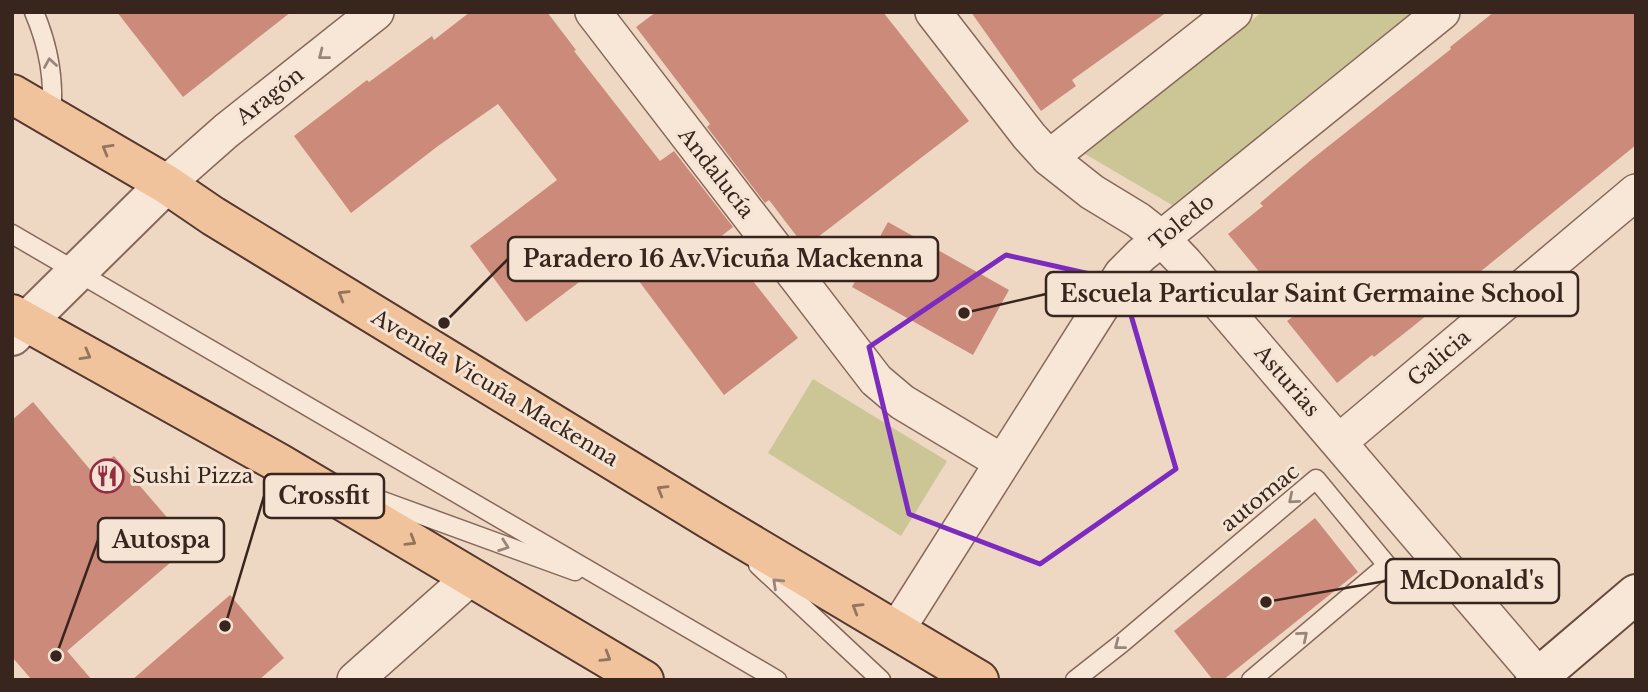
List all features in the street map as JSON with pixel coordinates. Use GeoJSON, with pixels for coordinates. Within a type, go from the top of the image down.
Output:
{"type":"FeatureCollection","features":[{"type":"Feature","properties":{"kind":"main road","name":"Avenida Vicuña Mackenna"},"geometry":{"type":"LineString","coordinates":[[12,94],[166,184],[213,216],[709,519],[979,680]]}},
{"type":"Feature","properties":{"kind":"main road"},"geometry":{"type":"LineString","coordinates":[[17,324],[279,463],[644,680]]}},
{"type":"Feature","properties":{"kind":"street","name":"Aragón"},"geometry":{"type":"LineString","coordinates":[[166,184],[226,131],[376,12]]}},
{"type":"Feature","properties":{"kind":"street","name":"Andalucía"},"geometry":{"type":"LineString","coordinates":[[593,12],[876,380],[902,402],[1002,462]]}},
{"type":"Feature","properties":{"kind":"street","name":"Asturias"},"geometry":{"type":"LineString","coordinates":[[933,12],[1049,158],[1092,192],[1138,220],[1162,239],[1339,442],[1537,678]]}},
{"type":"Feature","properties":{"kind":"street"},"geometry":{"type":"LineString","coordinates":[[1049,158],[1234,12]]}},
{"type":"Feature","properties":{"kind":"street","name":"Toledo"},"geometry":{"type":"LineString","coordinates":[[896,631],[1122,274],[1141,255],[1442,12]]}},
{"type":"Feature","properties":{"kind":"street"},"geometry":{"type":"LineString","coordinates":[[17,324],[76,272],[166,184]]}},
{"type":"Feature","properties":{"kind":"street","name":"Galicia"},"geometry":{"type":"LineString","coordinates":[[1339,442],[1636,192]]}},
{"type":"Feature","properties":{"kind":"street"},"geometry":{"type":"LineString","coordinates":[[355,680],[471,577]]}},
{"type":"Feature","properties":{"kind":"street"},"geometry":{"type":"LineString","coordinates":[[1537,678],[1636,594]]}},
{"type":"Feature","properties":{"kind":"lane"},"geometry":{"type":"LineString","coordinates":[[34,12],[50,58],[54,91],[51,117]]}},
{"type":"Feature","properties":{"kind":"lane"},"geometry":{"type":"LineString","coordinates":[[12,234],[777,680]]}},
{"type":"Feature","properties":{"kind":"lane"},"geometry":{"type":"LineString","coordinates":[[279,463],[619,587]]}},
{"type":"Feature","properties":{"kind":"lane","name":"automac"},"geometry":{"type":"LineString","coordinates":[[1075,680],[1316,479],[1387,565],[1251,680]]}},
{"type":"Feature","properties":{"kind":"lane"},"geometry":{"type":"LineString","coordinates":[[709,519],[881,680]]}},
{"type":"Feature","properties":{"kind":"highlighted area"},"geometry":{"type":"Polygon","coordinates":[[[1006,255],[1121,281],[1176,469],[1040,564],[909,514],[869,347],[1006,255]]]}},
{"type":"Feature","properties":{"kind":"shaded area"},"geometry":{"type":"Polygon","coordinates":[[[1262,12],[1414,12],[1172,205],[1085,154],[1262,12]]]}},
{"type":"Feature","properties":{"kind":"shaded area"},"geometry":{"type":"Polygon","coordinates":[[[813,379],[947,461],[901,536],[768,453],[813,379]]]}},
{"type":"Feature","properties":{"kind":"building"},"geometry":{"type":"Polygon","coordinates":[[[117,12],[291,12],[183,97],[117,12]]]}},
{"type":"Feature","properties":{"kind":"building"},"geometry":{"type":"Polygon","coordinates":[[[470,12],[547,12],[660,161],[674,151],[733,227],[719,238],[798,338],[724,395],[618,253],[526,322],[470,246],[557,180],[498,104],[351,213],[294,136],[367,80],[369,82],[432,36],[434,40],[470,12]]]}},
{"type":"Feature","properties":{"kind":"building"},"geometry":{"type":"Polygon","coordinates":[[[656,12],[883,12],[969,121],[805,247],[769,200],[765,203],[707,127],[710,124],[636,27],[656,12]]]}},
{"type":"Feature","properties":{"kind":"building"},"geometry":{"type":"Polygon","coordinates":[[[971,12],[1167,12],[1072,80],[1076,86],[1041,111],[971,12]]]}},
{"type":"Feature","properties":{"kind":"building"},"geometry":{"type":"Polygon","coordinates":[[[1494,12],[1636,12],[1636,145],[1411,328],[1337,383],[1287,321],[1295,315],[1228,234],[1263,206],[1260,203],[1311,160],[1494,12]]]}},
{"type":"Feature","properties":{"kind":"building"},"geometry":{"type":"Polygon","coordinates":[[[888,222],[1009,290],[973,355],[852,287],[888,222]]]}},
{"type":"Feature","properties":{"kind":"building"},"geometry":{"type":"Polygon","coordinates":[[[33,402],[93,473],[114,456],[191,545],[67,651],[92,680],[32,680],[12,657],[12,420],[33,402]]]}},
{"type":"Feature","properties":{"kind":"building"},"geometry":{"type":"Polygon","coordinates":[[[1315,518],[1358,572],[1223,680],[1213,680],[1174,631],[1315,518]]]}},
{"type":"Feature","properties":{"kind":"building"},"geometry":{"type":"Polygon","coordinates":[[[230,595],[284,658],[259,680],[132,680],[230,595]]]}},
{"type":"Feature","properties":{"kind":"place","name":"Escuela Particular Saint Germaine School"},"geometry":{"type":"Point","coordinates":[964,313]}},
{"type":"Feature","properties":{"kind":"place","name":"Paradero 16 Av.Vicuña Mackenna"},"geometry":{"type":"Point","coordinates":[444,323]}},
{"type":"Feature","properties":{"kind":"place","name":"Sushi Pizza"},"geometry":{"type":"Point","coordinates":[107,476]}},
{"type":"Feature","properties":{"kind":"place","name":"McDonald's"},"geometry":{"type":"Point","coordinates":[1266,602]}},
{"type":"Feature","properties":{"kind":"place","name":"Crossfit"},"geometry":{"type":"Point","coordinates":[225,626]}},
{"type":"Feature","properties":{"kind":"place","name":"Autospa"},"geometry":{"type":"Point","coordinates":[56,656]}}]}
